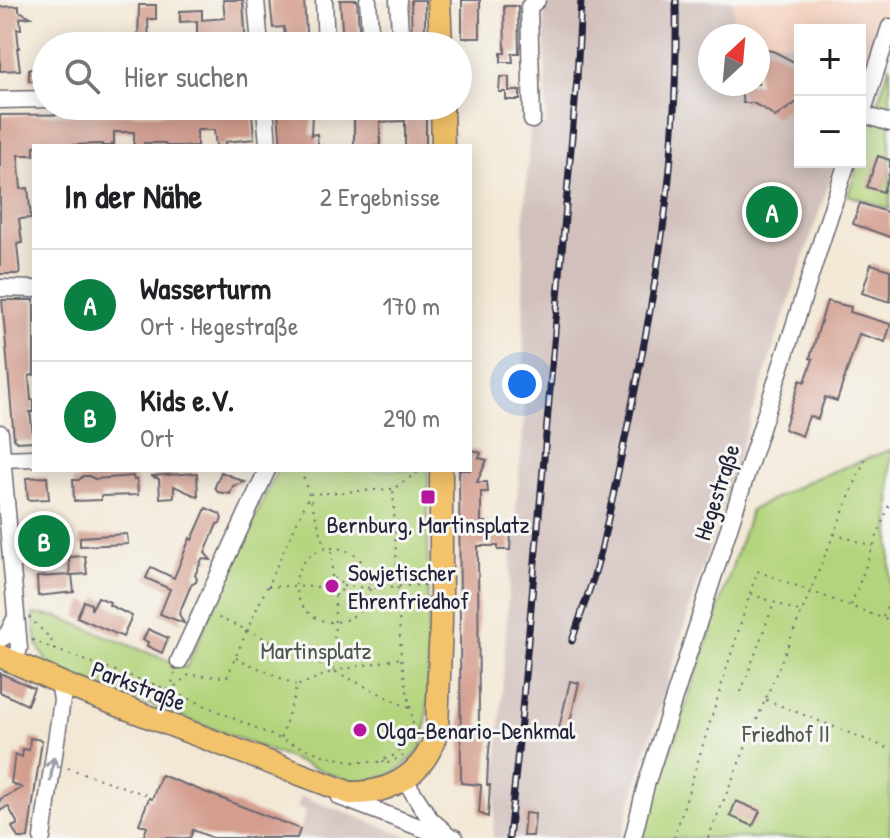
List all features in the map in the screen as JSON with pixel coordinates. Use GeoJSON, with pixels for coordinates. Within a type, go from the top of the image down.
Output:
{"type":"FeatureCollection","features":[{"type":"Feature","properties":{"kind":"main road"},"geometry":{"type":"LineString","coordinates":[[439,0],[440,32]]}},
{"type":"Feature","properties":{"kind":"main road"},"geometry":{"type":"LineString","coordinates":[[442,120],[443,144]]}},
{"type":"Feature","properties":{"kind":"main road"},"geometry":{"type":"LineString","coordinates":[[405,780],[429,752],[438,724],[441,472]]}},
{"type":"Feature","properties":{"kind":"main road","name":"Parkstraße"},"geometry":{"type":"LineString","coordinates":[[7,660],[67,691],[350,793],[382,790],[405,780]]}},
{"type":"Feature","properties":{"kind":"street"},"geometry":{"type":"LineString","coordinates":[[256,0],[259,32]]}},
{"type":"Feature","properties":{"kind":"street"},"geometry":{"type":"LineString","coordinates":[[324,0],[325,32]]}},
{"type":"Feature","properties":{"kind":"street"},"geometry":{"type":"LineString","coordinates":[[368,0],[370,32]]}},
{"type":"Feature","properties":{"kind":"street"},"geometry":{"type":"LineString","coordinates":[[398,0],[400,32]]}},
{"type":"Feature","properties":{"kind":"street"},"geometry":{"type":"LineString","coordinates":[[532,120],[529,7],[537,0]]}},
{"type":"Feature","properties":{"kind":"street"},"geometry":{"type":"LineString","coordinates":[[866,101],[890,27]]}},
{"type":"Feature","properties":{"kind":"street"},"geometry":{"type":"LineString","coordinates":[[0,100],[32,99]]}},
{"type":"Feature","properties":{"kind":"street"},"geometry":{"type":"LineString","coordinates":[[866,118],[890,123]]}},
{"type":"Feature","properties":{"kind":"street"},"geometry":{"type":"LineString","coordinates":[[266,120],[268,144]]}},
{"type":"Feature","properties":{"kind":"street","name":"Hegestraße"},"geometry":{"type":"LineString","coordinates":[[633,838],[646,785],[845,168]]}},
{"type":"Feature","properties":{"kind":"street"},"geometry":{"type":"LineString","coordinates":[[0,288],[32,289]]}},
{"type":"Feature","properties":{"kind":"street"},"geometry":{"type":"LineString","coordinates":[[0,433],[19,648],[7,660]]}},
{"type":"Feature","properties":{"kind":"street"},"geometry":{"type":"LineString","coordinates":[[1,459],[32,458]]}},
{"type":"Feature","properties":{"kind":"street"},"geometry":{"type":"LineString","coordinates":[[177,668],[266,472]]}},
{"type":"Feature","properties":{"kind":"street"},"geometry":{"type":"LineString","coordinates":[[0,639],[7,635],[16,614]]}},
{"type":"Feature","properties":{"kind":"street"},"geometry":{"type":"LineString","coordinates":[[42,838],[67,691]]}},
{"type":"Feature","properties":{"kind":"street","name":"Parkstraße"},"geometry":{"type":"LineString","coordinates":[[261,760],[261,767],[431,835],[453,837]]}},
{"type":"Feature","properties":{"kind":"street","name":"Parkstraße"},"geometry":{"type":"LineString","coordinates":[[405,780],[430,819],[453,837]]}},
{"type":"Feature","properties":{"kind":"path"},"geometry":{"type":"LineString","coordinates":[[708,838],[865,459]]}},
{"type":"Feature","properties":{"kind":"path"},"geometry":{"type":"LineString","coordinates":[[302,472],[326,549]]}},
{"type":"Feature","properties":{"kind":"path"},"geometry":{"type":"LineString","coordinates":[[310,494],[393,489],[418,472]]}},
{"type":"Feature","properties":{"kind":"path"},"geometry":{"type":"LineString","coordinates":[[18,634],[170,690],[323,755],[354,762],[378,762],[395,755],[409,739],[413,722],[401,658],[393,489]]}},
{"type":"Feature","properties":{"kind":"path"},"geometry":{"type":"LineString","coordinates":[[170,690],[189,675],[227,677],[310,494]]}},
{"type":"Feature","properties":{"kind":"path"},"geometry":{"type":"LineString","coordinates":[[851,606],[890,502]]}},
{"type":"Feature","properties":{"kind":"path"},"geometry":{"type":"LineString","coordinates":[[884,519],[890,521]]}},
{"type":"Feature","properties":{"kind":"path"},"geometry":{"type":"LineString","coordinates":[[833,534],[873,546]]}},
{"type":"Feature","properties":{"kind":"path"},"geometry":{"type":"LineString","coordinates":[[332,548],[332,578]]}},
{"type":"Feature","properties":{"kind":"path"},"geometry":{"type":"LineString","coordinates":[[326,549],[349,552],[363,564],[370,588],[359,611],[335,622],[322,620],[306,610],[296,586],[304,561],[313,553],[326,549]]}},
{"type":"Feature","properties":{"kind":"path"},"geometry":{"type":"LineString","coordinates":[[674,838],[757,571],[890,621]]}},
{"type":"Feature","properties":{"kind":"path"},"geometry":{"type":"LineString","coordinates":[[332,578],[338,579],[342,586],[340,594],[335,596],[327,594],[324,587],[325,582],[332,578]]}},
{"type":"Feature","properties":{"kind":"path"},"geometry":{"type":"LineString","coordinates":[[342,586],[426,585]]}},
{"type":"Feature","properties":{"kind":"path"},"geometry":{"type":"LineString","coordinates":[[268,586],[324,587]]}},
{"type":"Feature","properties":{"kind":"path"},"geometry":{"type":"LineString","coordinates":[[750,594],[801,612]]}},
{"type":"Feature","properties":{"kind":"path"},"geometry":{"type":"LineString","coordinates":[[334,671],[335,596]]}},
{"type":"Feature","properties":{"kind":"path"},"geometry":{"type":"LineString","coordinates":[[883,618],[890,600]]}},
{"type":"Feature","properties":{"kind":"path"},"geometry":{"type":"LineString","coordinates":[[741,692],[774,603]]}},
{"type":"Feature","properties":{"kind":"path"},"geometry":{"type":"LineString","coordinates":[[202,610],[410,708]]}},
{"type":"Feature","properties":{"kind":"path"},"geometry":{"type":"LineString","coordinates":[[16,614],[34,620],[56,650]]}},
{"type":"Feature","properties":{"kind":"path"},"geometry":{"type":"LineString","coordinates":[[235,658],[297,686],[334,671],[401,658]]}},
{"type":"Feature","properties":{"kind":"path"},"geometry":{"type":"LineString","coordinates":[[170,690],[177,668]]}},
{"type":"Feature","properties":{"kind":"path"},"geometry":{"type":"LineString","coordinates":[[280,739],[297,686]]}},
{"type":"Feature","properties":{"kind":"path"},"geometry":{"type":"LineString","coordinates":[[765,699],[890,749]]}},
{"type":"Feature","properties":{"kind":"path"},"geometry":{"type":"LineString","coordinates":[[409,739],[416,745]]}},
{"type":"Feature","properties":{"kind":"path"},"geometry":{"type":"LineString","coordinates":[[383,760],[384,765],[406,754]]}},
{"type":"Feature","properties":{"kind":"path"},"geometry":{"type":"LineString","coordinates":[[53,763],[150,796]]}},
{"type":"Feature","properties":{"kind":"shaded area"},"geometry":{"type":"Polygon","coordinates":[[[544,0],[733,0],[734,24],[698,24],[698,96],[770,96],[770,40],[794,44],[794,168],[834,168],[697,585],[620,838],[493,838],[508,597],[524,420],[523,235],[530,128],[547,126],[544,0]]]}},
{"type":"Feature","properties":{"kind":"shaded area"},"geometry":{"type":"Polygon","coordinates":[[[733,0],[888,0],[866,73],[866,24],[794,24],[794,44],[770,40],[770,24],[734,24],[733,0]]]}},
{"type":"Feature","properties":{"kind":"shaded area"},"geometry":{"type":"Polygon","coordinates":[[[301,796],[413,838],[297,838],[306,811],[297,807],[301,796]]]}},
{"type":"Feature","properties":{"kind":"green space"},"geometry":{"type":"Polygon","coordinates":[[[890,65],[890,209],[848,195],[857,168],[866,168],[866,139],[890,65]]]}},
{"type":"Feature","properties":{"kind":"green space","name":"Friedhof II"},"geometry":{"type":"Polygon","coordinates":[[[890,450],[890,838],[642,838],[751,510],[813,479],[890,450]]]}},
{"type":"Feature","properties":{"kind":"green space","name":"Martinsplatz"},"geometry":{"type":"Polygon","coordinates":[[[276,472],[428,472],[428,703],[423,741],[418,752],[402,767],[372,779],[346,780],[49,666],[37,644],[33,614],[59,617],[186,668],[276,472]]]}},
{"type":"Feature","properties":{"kind":"building"},"geometry":{"type":"Polygon","coordinates":[[[223,0],[243,0],[245,32],[197,32],[197,21],[180,22],[180,11],[202,10],[202,20],[225,18],[223,0]]]}},
{"type":"Feature","properties":{"kind":"building"},"geometry":{"type":"Polygon","coordinates":[[[270,0],[304,0],[306,32],[285,32],[284,27],[273,28],[270,0]]]}},
{"type":"Feature","properties":{"kind":"building"},"geometry":{"type":"Polygon","coordinates":[[[340,0],[357,0],[359,32],[342,32],[340,0]]]}},
{"type":"Feature","properties":{"kind":"building"},"geometry":{"type":"Polygon","coordinates":[[[411,0],[425,0],[425,32],[412,32],[411,0]]]}},
{"type":"Feature","properties":{"kind":"building"},"geometry":{"type":"Polygon","coordinates":[[[462,0],[480,0],[480,38],[472,38],[472,32],[462,32],[462,0]]]}},
{"type":"Feature","properties":{"kind":"building"},"geometry":{"type":"Polygon","coordinates":[[[139,5],[156,5],[156,19],[148,19],[148,32],[138,32],[139,5]]]}},
{"type":"Feature","properties":{"kind":"building"},"geometry":{"type":"Polygon","coordinates":[[[19,6],[19,11],[31,17],[20,18],[21,29],[17,29],[20,70],[0,71],[0,7],[19,6]]]}},
{"type":"Feature","properties":{"kind":"building"},"geometry":{"type":"Polygon","coordinates":[[[504,6],[518,6],[519,53],[512,53],[513,62],[501,62],[501,53],[505,53],[504,6]]]}},
{"type":"Feature","properties":{"kind":"building"},"geometry":{"type":"Polygon","coordinates":[[[770,51],[794,62],[794,104],[775,117],[753,103],[743,103],[742,96],[770,96],[770,51]]]}},
{"type":"Feature","properties":{"kind":"building"},"geometry":{"type":"Polygon","coordinates":[[[500,77],[509,77],[509,91],[520,91],[520,100],[506,100],[506,92],[499,92],[500,77]]]}},
{"type":"Feature","properties":{"kind":"building"},"geometry":{"type":"Polygon","coordinates":[[[0,115],[32,115],[32,120],[253,120],[254,139],[216,144],[214,130],[197,130],[197,144],[134,144],[134,132],[114,132],[114,144],[32,144],[32,155],[18,155],[21,189],[28,188],[31,218],[19,219],[22,243],[17,244],[20,274],[0,274],[0,115]]]}},
{"type":"Feature","properties":{"kind":"building"},"geometry":{"type":"Polygon","coordinates":[[[279,120],[312,120],[311,135],[317,134],[318,144],[281,144],[279,120]]]}},
{"type":"Feature","properties":{"kind":"building"},"geometry":{"type":"Polygon","coordinates":[[[354,120],[426,120],[426,144],[405,144],[405,121],[380,122],[380,144],[354,144],[354,120]]]}},
{"type":"Feature","properties":{"kind":"building"},"geometry":{"type":"Polygon","coordinates":[[[878,156],[890,160],[883,192],[867,187],[878,156]]]}},
{"type":"Feature","properties":{"kind":"building"},"geometry":{"type":"Polygon","coordinates":[[[860,203],[890,213],[890,237],[853,224],[860,203]]]}},
{"type":"Feature","properties":{"kind":"building"},"geometry":{"type":"Polygon","coordinates":[[[871,264],[890,270],[890,302],[862,293],[871,264]]]}},
{"type":"Feature","properties":{"kind":"building"},"geometry":{"type":"Polygon","coordinates":[[[2,300],[32,300],[32,375],[29,376],[32,441],[17,442],[14,439],[2,300]]]}},
{"type":"Feature","properties":{"kind":"building"},"geometry":{"type":"Polygon","coordinates":[[[827,301],[851,307],[850,312],[890,324],[890,327],[885,342],[859,334],[837,401],[825,397],[818,419],[809,416],[802,436],[784,429],[800,380],[805,382],[813,359],[810,358],[827,301]]]}},
{"type":"Feature","properties":{"kind":"building"},"geometry":{"type":"Polygon","coordinates":[[[472,450],[481,453],[479,458],[487,460],[477,482],[487,482],[488,492],[481,492],[481,522],[486,522],[487,527],[511,527],[510,550],[498,550],[498,546],[478,546],[479,731],[491,731],[488,817],[479,813],[481,785],[461,783],[459,472],[472,472],[472,450]]]}},
{"type":"Feature","properties":{"kind":"building"},"geometry":{"type":"Polygon","coordinates":[[[221,472],[245,482],[233,486],[230,494],[218,492],[215,487],[221,472]]]}},
{"type":"Feature","properties":{"kind":"building"},"geometry":{"type":"Polygon","coordinates":[[[197,473],[198,497],[174,486],[174,497],[160,498],[159,479],[151,476],[197,473]]]}},
{"type":"Feature","properties":{"kind":"building"},"geometry":{"type":"Polygon","coordinates":[[[83,476],[95,479],[133,476],[137,480],[138,495],[101,496],[101,500],[74,501],[73,480],[83,476]]]}},
{"type":"Feature","properties":{"kind":"building"},"geometry":{"type":"Polygon","coordinates":[[[47,477],[49,499],[28,500],[26,478],[47,477]]]}},
{"type":"Feature","properties":{"kind":"building"},"geometry":{"type":"Polygon","coordinates":[[[206,508],[220,514],[222,519],[205,553],[211,560],[202,559],[195,575],[196,582],[191,585],[179,614],[184,623],[160,614],[170,589],[146,578],[151,567],[174,578],[206,508]]]}},
{"type":"Feature","properties":{"kind":"building"},"geometry":{"type":"Polygon","coordinates":[[[53,525],[54,533],[58,536],[60,557],[33,560],[31,527],[53,525]]]}},
{"type":"Feature","properties":{"kind":"building"},"geometry":{"type":"Polygon","coordinates":[[[127,534],[128,544],[80,546],[80,537],[127,534]]]}},
{"type":"Feature","properties":{"kind":"building"},"geometry":{"type":"Polygon","coordinates":[[[85,556],[87,574],[72,575],[74,592],[38,596],[37,577],[70,575],[69,557],[85,556]]]}},
{"type":"Feature","properties":{"kind":"building"},"geometry":{"type":"Polygon","coordinates":[[[98,597],[132,616],[123,637],[77,617],[84,601],[91,604],[91,610],[98,597]]]}},
{"type":"Feature","properties":{"kind":"building"},"geometry":{"type":"Polygon","coordinates":[[[148,629],[168,638],[162,653],[147,646],[148,642],[143,640],[148,629]]]}},
{"type":"Feature","properties":{"kind":"building"},"geometry":{"type":"Polygon","coordinates":[[[0,673],[34,688],[27,705],[0,692],[0,673]]]}},
{"type":"Feature","properties":{"kind":"building"},"geometry":{"type":"Polygon","coordinates":[[[570,681],[579,683],[566,739],[557,737],[570,681]]]}},
{"type":"Feature","properties":{"kind":"building"},"geometry":{"type":"Polygon","coordinates":[[[30,738],[42,740],[28,838],[18,838],[12,827],[18,824],[8,806],[0,811],[0,799],[22,788],[11,783],[15,754],[22,757],[23,749],[29,750],[30,738]]]}},
{"type":"Feature","properties":{"kind":"building"},"geometry":{"type":"Polygon","coordinates":[[[161,775],[300,829],[297,838],[213,838],[193,830],[190,838],[143,838],[147,827],[139,824],[161,775]]]}},
{"type":"Feature","properties":{"kind":"building"},"geometry":{"type":"Polygon","coordinates":[[[736,801],[760,811],[753,826],[730,816],[736,801]]]}},
{"type":"Feature","properties":{"kind":"building"},"geometry":{"type":"Polygon","coordinates":[[[525,813],[535,814],[533,836],[523,836],[525,813]]]}},
{"type":"Feature","properties":{"kind":"railway"},"geometry":{"type":"LineString","coordinates":[[509,838],[577,79],[581,0]]}},
{"type":"Feature","properties":{"kind":"railway"},"geometry":{"type":"LineString","coordinates":[[572,641],[601,551],[659,256],[673,134],[676,0]]}},
{"type":"Feature","properties":{"kind":"place","name":"Wasserturm"},"geometry":{"type":"Point","coordinates":[772,212]}},
{"type":"Feature","properties":{"kind":"place","name":"Bernburg, Martinsplatz"},"geometry":{"type":"Point","coordinates":[428,497]}},
{"type":"Feature","properties":{"kind":"place","name":"Kids e.V."},"geometry":{"type":"Point","coordinates":[44,541]}},
{"type":"Feature","properties":{"kind":"place","name":"Sowjetischer Ehrenfriedhof"},"geometry":{"type":"Point","coordinates":[332,586]}},
{"type":"Feature","properties":{"kind":"place","name":"Olga-Benario-Denkmal"},"geometry":{"type":"Point","coordinates":[360,730]}}]}
